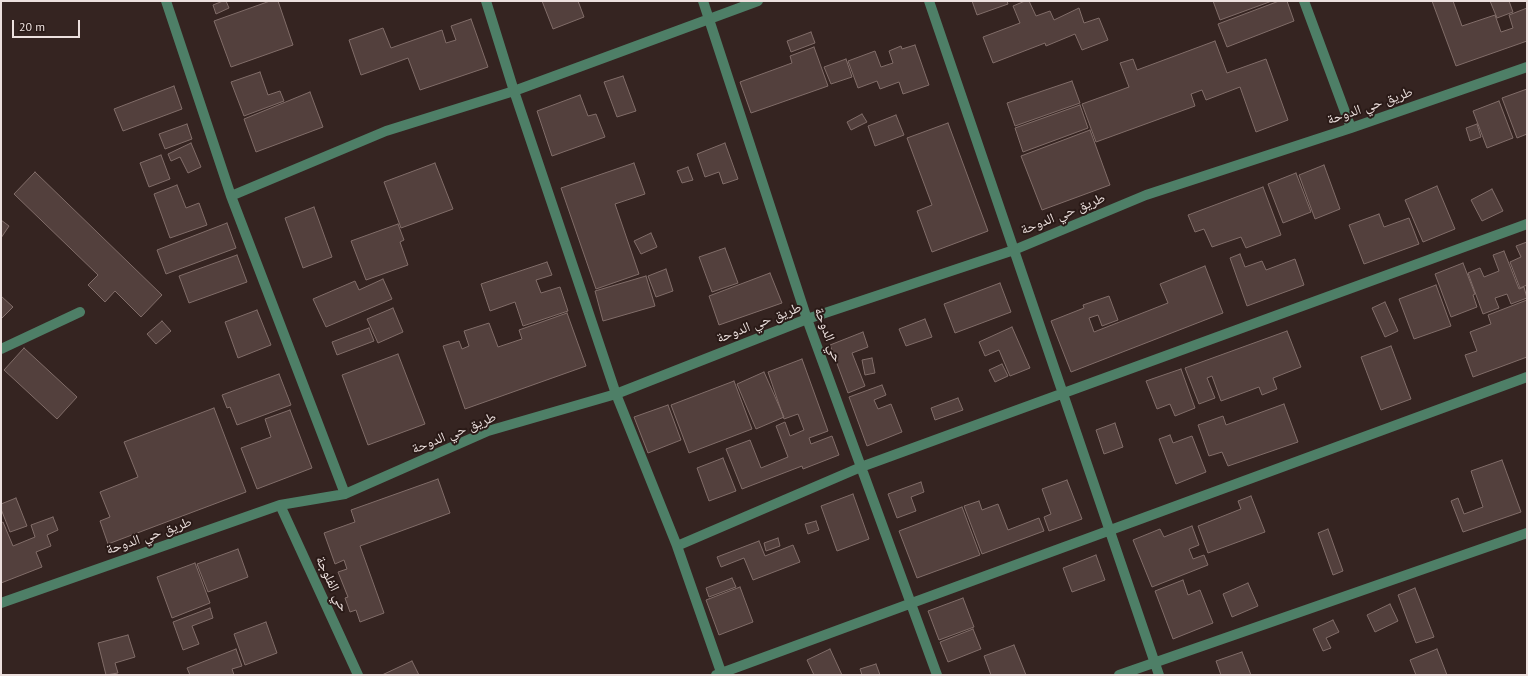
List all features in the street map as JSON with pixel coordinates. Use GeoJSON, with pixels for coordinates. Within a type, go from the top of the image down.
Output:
{"type":"FeatureCollection","features":[{"type":"Feature","properties":{"kind":"street"},"geometry":{"type":"LineString","coordinates":[[166,1],[230,196],[345,494]]}},
{"type":"Feature","properties":{"kind":"street"},"geometry":{"type":"LineString","coordinates":[[486,1],[514,91],[616,394],[677,546],[720,674],[1109,529],[1527,376]]}},
{"type":"Feature","properties":{"kind":"street","name":"حي الدوحة"},"geometry":{"type":"LineString","coordinates":[[703,1],[807,319],[936,675]]}},
{"type":"Feature","properties":{"kind":"street"},"geometry":{"type":"LineString","coordinates":[[230,196],[386,131],[514,91],[708,18],[758,1]]}},
{"type":"Feature","properties":{"kind":"street"},"geometry":{"type":"LineString","coordinates":[[928,1],[1014,250],[1061,393],[1159,675]]}},
{"type":"Feature","properties":{"kind":"street"},"geometry":{"type":"LineString","coordinates":[[1304,1],[1351,128]]}},
{"type":"Feature","properties":{"kind":"street","name":"طريق حي الدوحة"},"geometry":{"type":"LineString","coordinates":[[1,603],[280,505],[345,494],[488,431],[616,394],[807,319],[1014,250],[1146,195],[1351,128],[1527,67]]}},
{"type":"Feature","properties":{"kind":"street"},"geometry":{"type":"LineString","coordinates":[[677,546],[861,467],[1527,224]]}},
{"type":"Feature","properties":{"kind":"street"},"geometry":{"type":"LineString","coordinates":[[1,349],[80,312]]}},
{"type":"Feature","properties":{"kind":"street","name":"حي الفلوجة"},"geometry":{"type":"LineString","coordinates":[[280,505],[358,675]]}},
{"type":"Feature","properties":{"kind":"street"},"geometry":{"type":"LineString","coordinates":[[1119,675],[1527,533]]}},
{"type":"Feature","properties":{"kind":"building"},"geometry":{"type":"Polygon","coordinates":[[[226,1],[229,8],[216,14],[213,5],[226,1]]]}},
{"type":"Feature","properties":{"kind":"building"},"geometry":{"type":"Polygon","coordinates":[[[270,1],[278,1],[293,45],[231,67],[214,21],[270,1]]]}},
{"type":"Feature","properties":{"kind":"building"},"geometry":{"type":"Polygon","coordinates":[[[542,1],[578,1],[584,17],[553,29],[542,1]]]}},
{"type":"Feature","properties":{"kind":"building"},"geometry":{"type":"Polygon","coordinates":[[[972,1],[1007,1],[1008,4],[977,15],[972,1]]]}},
{"type":"Feature","properties":{"kind":"building"},"geometry":{"type":"Polygon","coordinates":[[[1029,1],[1036,16],[1050,11],[1054,20],[1079,8],[1084,23],[1099,18],[1108,40],[1082,50],[1075,34],[1046,46],[1045,43],[993,63],[983,37],[1020,23],[1013,6],[1029,1]]]}},
{"type":"Feature","properties":{"kind":"building"},"geometry":{"type":"Polygon","coordinates":[[[1213,1],[1272,1],[1220,20],[1213,1]]]}},
{"type":"Feature","properties":{"kind":"building"},"geometry":{"type":"Polygon","coordinates":[[[1279,1],[1287,1],[1294,21],[1227,47],[1218,24],[1279,1]]]}},
{"type":"Feature","properties":{"kind":"building"},"geometry":{"type":"Polygon","coordinates":[[[1432,1],[1453,1],[1462,26],[1495,15],[1501,32],[1513,28],[1509,15],[1527,8],[1527,41],[1456,66],[1432,1]]]}},
{"type":"Feature","properties":{"kind":"building"},"geometry":{"type":"Polygon","coordinates":[[[1490,1],[1509,1],[1513,12],[1497,18],[1490,1]]]}},
{"type":"Feature","properties":{"kind":"building"},"geometry":{"type":"Polygon","coordinates":[[[471,19],[488,67],[420,90],[408,58],[361,75],[349,40],[383,28],[391,48],[442,30],[446,43],[456,40],[451,26],[471,19]]]}},
{"type":"Feature","properties":{"kind":"building"},"geometry":{"type":"Polygon","coordinates":[[[811,32],[815,43],[791,52],[787,41],[811,32]]]}},
{"type":"Feature","properties":{"kind":"building"},"geometry":{"type":"Polygon","coordinates":[[[1215,41],[1227,73],[1266,59],[1288,120],[1256,132],[1240,87],[1206,100],[1202,90],[1191,94],[1195,106],[1096,142],[1082,104],[1129,87],[1120,63],[1133,59],[1137,70],[1215,41]]]}},
{"type":"Feature","properties":{"kind":"building"},"geometry":{"type":"Polygon","coordinates":[[[915,45],[929,85],[903,94],[899,82],[880,89],[877,81],[858,88],[848,61],[875,51],[881,67],[893,63],[889,51],[901,46],[902,49],[915,45]]]}},
{"type":"Feature","properties":{"kind":"building"},"geometry":{"type":"Polygon","coordinates":[[[814,47],[828,86],[751,113],[740,82],[792,63],[790,56],[814,47]]]}},
{"type":"Feature","properties":{"kind":"building"},"geometry":{"type":"Polygon","coordinates":[[[846,59],[852,77],[831,84],[824,67],[846,59]]]}},
{"type":"Feature","properties":{"kind":"building"},"geometry":{"type":"Polygon","coordinates":[[[260,72],[268,95],[280,91],[284,101],[244,116],[231,82],[260,72]]]}},
{"type":"Feature","properties":{"kind":"building"},"geometry":{"type":"Polygon","coordinates":[[[623,76],[636,111],[617,117],[604,82],[623,76]]]}},
{"type":"Feature","properties":{"kind":"building"},"geometry":{"type":"Polygon","coordinates":[[[1072,81],[1080,103],[1015,126],[1007,103],[1072,81]]]}},
{"type":"Feature","properties":{"kind":"building"},"geometry":{"type":"Polygon","coordinates":[[[174,86],[182,109],[123,131],[114,109],[174,86]]]}},
{"type":"Feature","properties":{"kind":"building"},"geometry":{"type":"Polygon","coordinates":[[[1527,89],[1527,134],[1517,138],[1502,98],[1527,89]]]}},
{"type":"Feature","properties":{"kind":"building"},"geometry":{"type":"Polygon","coordinates":[[[310,92],[323,127],[256,152],[244,119],[310,92]]]}},
{"type":"Feature","properties":{"kind":"building"},"geometry":{"type":"Polygon","coordinates":[[[580,95],[588,116],[596,114],[605,137],[552,156],[537,111],[580,95]]]}},
{"type":"Feature","properties":{"kind":"building"},"geometry":{"type":"Polygon","coordinates":[[[1499,101],[1513,138],[1487,148],[1473,111],[1499,101]]]}},
{"type":"Feature","properties":{"kind":"building"},"geometry":{"type":"Polygon","coordinates":[[[1080,105],[1088,128],[1023,152],[1015,128],[1080,105]]]}},
{"type":"Feature","properties":{"kind":"building"},"geometry":{"type":"Polygon","coordinates":[[[862,114],[867,122],[851,130],[847,122],[862,114]]]}},
{"type":"Feature","properties":{"kind":"building"},"geometry":{"type":"Polygon","coordinates":[[[896,115],[904,135],[875,146],[868,126],[896,115]]]}},
{"type":"Feature","properties":{"kind":"building"},"geometry":{"type":"Polygon","coordinates":[[[948,123],[988,231],[932,252],[917,211],[932,205],[907,138],[948,123]]]}},
{"type":"Feature","properties":{"kind":"building"},"geometry":{"type":"Polygon","coordinates":[[[187,124],[192,139],[165,149],[159,134],[187,124]]]}},
{"type":"Feature","properties":{"kind":"building"},"geometry":{"type":"Polygon","coordinates":[[[1477,124],[1481,137],[1470,141],[1466,128],[1477,124]]]}},
{"type":"Feature","properties":{"kind":"building"},"geometry":{"type":"Polygon","coordinates":[[[1090,130],[1110,185],[1042,210],[1021,156],[1090,130]]]}},
{"type":"Feature","properties":{"kind":"building"},"geometry":{"type":"Polygon","coordinates":[[[191,143],[201,167],[188,173],[180,157],[171,161],[168,154],[191,143]]]}},
{"type":"Feature","properties":{"kind":"building"},"geometry":{"type":"Polygon","coordinates":[[[725,143],[738,179],[723,184],[719,172],[705,177],[697,154],[725,143]]]}},
{"type":"Feature","properties":{"kind":"building"},"geometry":{"type":"Polygon","coordinates":[[[161,155],[170,179],[149,187],[140,163],[161,155]]]}},
{"type":"Feature","properties":{"kind":"building"},"geometry":{"type":"Polygon","coordinates":[[[435,163],[453,209],[401,228],[384,182],[435,163]]]}},
{"type":"Feature","properties":{"kind":"building"},"geometry":{"type":"Polygon","coordinates":[[[634,163],[645,194],[615,204],[639,274],[596,289],[561,188],[634,163]]]}},
{"type":"Feature","properties":{"kind":"building"},"geometry":{"type":"Polygon","coordinates":[[[1324,165],[1340,209],[1315,219],[1299,175],[1324,165]]]}},
{"type":"Feature","properties":{"kind":"building"},"geometry":{"type":"Polygon","coordinates":[[[688,167],[693,180],[682,183],[677,171],[688,167]]]}},
{"type":"Feature","properties":{"kind":"building"},"geometry":{"type":"Polygon","coordinates":[[[35,172],[162,295],[141,317],[115,291],[105,302],[88,285],[98,275],[14,194],[35,172]]]}},
{"type":"Feature","properties":{"kind":"building"},"geometry":{"type":"Polygon","coordinates":[[[1296,173],[1311,212],[1283,223],[1268,184],[1296,173]]]}},
{"type":"Feature","properties":{"kind":"building"},"geometry":{"type":"Polygon","coordinates":[[[177,185],[186,208],[199,203],[207,225],[170,238],[154,194],[177,185]]]}},
{"type":"Feature","properties":{"kind":"building"},"geometry":{"type":"Polygon","coordinates":[[[1437,186],[1455,229],[1423,242],[1405,200],[1437,186]]]}},
{"type":"Feature","properties":{"kind":"building"},"geometry":{"type":"Polygon","coordinates":[[[1263,187],[1281,235],[1246,248],[1241,237],[1212,247],[1204,229],[1195,232],[1188,215],[1263,187]]]}},
{"type":"Feature","properties":{"kind":"building"},"geometry":{"type":"Polygon","coordinates":[[[1492,189],[1503,211],[1482,221],[1471,200],[1492,189]]]}},
{"type":"Feature","properties":{"kind":"building"},"geometry":{"type":"Polygon","coordinates":[[[314,207],[332,257],[303,268],[285,218],[314,207]]]}},
{"type":"Feature","properties":{"kind":"building"},"geometry":{"type":"Polygon","coordinates":[[[1379,214],[1384,227],[1409,218],[1419,244],[1364,264],[1349,225],[1379,214]]]}},
{"type":"Feature","properties":{"kind":"building"},"geometry":{"type":"Polygon","coordinates":[[[1,220],[9,226],[1,238],[1,220]]]}},
{"type":"Feature","properties":{"kind":"building"},"geometry":{"type":"Polygon","coordinates":[[[227,223],[236,248],[166,274],[157,250],[227,223]]]}},
{"type":"Feature","properties":{"kind":"building"},"geometry":{"type":"Polygon","coordinates":[[[398,224],[404,240],[400,242],[408,265],[366,280],[351,241],[398,224]]]}},
{"type":"Feature","properties":{"kind":"building"},"geometry":{"type":"Polygon","coordinates":[[[651,233],[657,247],[641,254],[634,241],[651,233]]]}},
{"type":"Feature","properties":{"kind":"building"},"geometry":{"type":"Polygon","coordinates":[[[1527,242],[1527,285],[1520,288],[1510,262],[1521,257],[1516,246],[1527,242]]]}},
{"type":"Feature","properties":{"kind":"building"},"geometry":{"type":"Polygon","coordinates":[[[725,248],[738,283],[712,292],[699,257],[725,248]]]}},
{"type":"Feature","properties":{"kind":"building"},"geometry":{"type":"Polygon","coordinates":[[[1504,251],[1519,289],[1524,287],[1527,298],[1511,304],[1507,294],[1495,298],[1499,308],[1483,314],[1468,273],[1480,268],[1484,277],[1499,271],[1493,255],[1504,251]]]}},
{"type":"Feature","properties":{"kind":"building"},"geometry":{"type":"Polygon","coordinates":[[[1240,254],[1245,267],[1262,261],[1266,270],[1295,259],[1304,285],[1247,306],[1230,258],[1240,254]]]}},
{"type":"Feature","properties":{"kind":"building"},"geometry":{"type":"Polygon","coordinates":[[[237,255],[247,282],[189,303],[179,276],[237,255]]]}},
{"type":"Feature","properties":{"kind":"building"},"geometry":{"type":"Polygon","coordinates":[[[547,262],[552,275],[536,280],[541,293],[560,287],[568,311],[523,326],[515,302],[490,311],[481,284],[547,262]]]}},
{"type":"Feature","properties":{"kind":"building"},"geometry":{"type":"Polygon","coordinates":[[[1463,263],[1475,294],[1473,295],[1477,307],[1451,317],[1435,274],[1463,263]]]}},
{"type":"Feature","properties":{"kind":"building"},"geometry":{"type":"Polygon","coordinates":[[[1205,266],[1223,313],[1071,372],[1051,321],[1084,308],[1083,305],[1109,296],[1118,320],[1102,326],[1098,315],[1089,318],[1094,332],[1168,303],[1160,284],[1205,266]]]}},
{"type":"Feature","properties":{"kind":"building"},"geometry":{"type":"Polygon","coordinates":[[[666,269],[673,291],[656,297],[648,276],[666,269]]]}},
{"type":"Feature","properties":{"kind":"building"},"geometry":{"type":"Polygon","coordinates":[[[770,273],[782,303],[719,325],[709,296],[770,273]]]}},
{"type":"Feature","properties":{"kind":"building"},"geometry":{"type":"Polygon","coordinates":[[[646,276],[655,306],[603,321],[595,291],[646,276]]]}},
{"type":"Feature","properties":{"kind":"building"},"geometry":{"type":"Polygon","coordinates":[[[383,279],[392,299],[326,327],[313,299],[355,281],[359,290],[383,279]]]}},
{"type":"Feature","properties":{"kind":"building"},"geometry":{"type":"Polygon","coordinates":[[[1000,283],[1011,312],[955,333],[944,304],[1000,283]]]}},
{"type":"Feature","properties":{"kind":"building"},"geometry":{"type":"Polygon","coordinates":[[[1436,285],[1451,326],[1414,339],[1399,299],[1436,285]]]}},
{"type":"Feature","properties":{"kind":"building"},"geometry":{"type":"Polygon","coordinates":[[[1,296],[13,307],[1,319],[1,296]]]}},
{"type":"Feature","properties":{"kind":"building"},"geometry":{"type":"Polygon","coordinates":[[[1527,300],[1527,357],[1473,377],[1465,355],[1477,351],[1470,332],[1491,324],[1488,315],[1527,300]]]}},
{"type":"Feature","properties":{"kind":"building"},"geometry":{"type":"Polygon","coordinates":[[[1385,302],[1398,331],[1385,337],[1372,308],[1385,302]]]}},
{"type":"Feature","properties":{"kind":"building"},"geometry":{"type":"Polygon","coordinates":[[[393,308],[403,332],[378,343],[367,319],[393,308]]]}},
{"type":"Feature","properties":{"kind":"building"},"geometry":{"type":"Polygon","coordinates":[[[257,310],[271,345],[238,358],[225,322],[257,310]]]}},
{"type":"Feature","properties":{"kind":"building"},"geometry":{"type":"Polygon","coordinates":[[[567,313],[586,366],[465,409],[443,346],[459,341],[462,349],[469,346],[464,331],[489,323],[498,347],[522,339],[519,330],[567,313]]]}},
{"type":"Feature","properties":{"kind":"building"},"geometry":{"type":"Polygon","coordinates":[[[925,319],[932,337],[906,346],[899,329],[925,319]]]}},
{"type":"Feature","properties":{"kind":"building"},"geometry":{"type":"Polygon","coordinates":[[[162,321],[171,331],[156,344],[147,334],[162,321]]]}},
{"type":"Feature","properties":{"kind":"building"},"geometry":{"type":"Polygon","coordinates":[[[1012,327],[1030,368],[1010,376],[999,350],[985,356],[979,342],[1012,327]]]}},
{"type":"Feature","properties":{"kind":"building"},"geometry":{"type":"Polygon","coordinates":[[[369,328],[374,341],[337,355],[332,342],[369,328]]]}},
{"type":"Feature","properties":{"kind":"building"},"geometry":{"type":"Polygon","coordinates":[[[1287,331],[1301,367],[1273,378],[1277,389],[1262,395],[1259,387],[1221,401],[1212,376],[1207,378],[1215,398],[1199,404],[1185,368],[1287,331]]]}},
{"type":"Feature","properties":{"kind":"building"},"geometry":{"type":"Polygon","coordinates":[[[863,332],[868,347],[852,353],[865,386],[848,393],[830,345],[863,332]]]}},
{"type":"Feature","properties":{"kind":"building"},"geometry":{"type":"Polygon","coordinates":[[[1391,346],[1411,399],[1381,410],[1361,357],[1391,346]]]}},
{"type":"Feature","properties":{"kind":"building"},"geometry":{"type":"Polygon","coordinates":[[[24,348],[77,397],[57,419],[4,370],[24,348]]]}},
{"type":"Feature","properties":{"kind":"building"},"geometry":{"type":"Polygon","coordinates":[[[398,354],[425,424],[368,445],[342,375],[398,354]]]}},
{"type":"Feature","properties":{"kind":"building"},"geometry":{"type":"Polygon","coordinates":[[[872,358],[875,373],[865,375],[862,360],[872,358]]]}},
{"type":"Feature","properties":{"kind":"building"},"geometry":{"type":"Polygon","coordinates":[[[802,359],[828,431],[809,438],[811,444],[832,436],[839,455],[803,469],[802,466],[742,489],[726,449],[750,440],[761,468],[788,457],[776,426],[785,422],[790,436],[804,430],[798,414],[784,419],[768,372],[802,359]]]}},
{"type":"Feature","properties":{"kind":"building"},"geometry":{"type":"Polygon","coordinates":[[[1002,364],[1008,376],[995,382],[989,370],[1002,364]]]}},
{"type":"Feature","properties":{"kind":"building"},"geometry":{"type":"Polygon","coordinates":[[[1181,369],[1195,408],[1175,416],[1170,404],[1157,409],[1146,381],[1181,369]]]}},
{"type":"Feature","properties":{"kind":"building"},"geometry":{"type":"Polygon","coordinates":[[[764,372],[784,417],[756,429],[737,384],[764,372]]]}},
{"type":"Feature","properties":{"kind":"building"},"geometry":{"type":"Polygon","coordinates":[[[279,374],[291,405],[237,425],[230,407],[227,408],[222,395],[279,374]]]}},
{"type":"Feature","properties":{"kind":"building"},"geometry":{"type":"Polygon","coordinates":[[[734,381],[752,429],[689,453],[671,405],[734,381]]]}},
{"type":"Feature","properties":{"kind":"building"},"geometry":{"type":"Polygon","coordinates":[[[882,385],[886,395],[874,400],[878,409],[891,404],[902,432],[867,446],[849,397],[882,385]]]}},
{"type":"Feature","properties":{"kind":"building"},"geometry":{"type":"Polygon","coordinates":[[[958,398],[963,410],[935,420],[931,408],[958,398]]]}},
{"type":"Feature","properties":{"kind":"building"},"geometry":{"type":"Polygon","coordinates":[[[1284,404],[1298,442],[1228,466],[1222,452],[1209,456],[1198,425],[1223,416],[1226,425],[1284,404]]]}},
{"type":"Feature","properties":{"kind":"building"},"geometry":{"type":"Polygon","coordinates":[[[668,405],[681,440],[648,453],[634,417],[668,405]]]}},
{"type":"Feature","properties":{"kind":"building"},"geometry":{"type":"Polygon","coordinates":[[[214,408],[246,492],[108,544],[100,521],[110,517],[100,492],[138,477],[124,442],[214,408]]]}},
{"type":"Feature","properties":{"kind":"building"},"geometry":{"type":"Polygon","coordinates":[[[290,410],[312,468],[257,489],[241,448],[271,437],[265,419],[290,410]]]}},
{"type":"Feature","properties":{"kind":"building"},"geometry":{"type":"Polygon","coordinates":[[[1115,423],[1123,447],[1104,454],[1096,430],[1115,423]]]}},
{"type":"Feature","properties":{"kind":"building"},"geometry":{"type":"Polygon","coordinates":[[[1170,435],[1173,443],[1192,436],[1206,472],[1176,484],[1159,439],[1170,435]]]}},
{"type":"Feature","properties":{"kind":"building"},"geometry":{"type":"Polygon","coordinates":[[[723,458],[736,491],[709,501],[697,468],[723,458]]]}},
{"type":"Feature","properties":{"kind":"building"},"geometry":{"type":"Polygon","coordinates":[[[1502,460],[1521,512],[1463,532],[1451,501],[1458,498],[1464,514],[1483,507],[1471,471],[1502,460]]]}},
{"type":"Feature","properties":{"kind":"building"},"geometry":{"type":"Polygon","coordinates":[[[438,479],[450,513],[360,546],[384,613],[360,622],[356,610],[350,612],[345,598],[348,597],[338,572],[347,569],[344,560],[335,564],[324,533],[355,522],[351,510],[438,479]]]}},
{"type":"Feature","properties":{"kind":"building"},"geometry":{"type":"Polygon","coordinates":[[[1067,480],[1082,519],[1049,531],[1044,517],[1051,514],[1042,489],[1067,480]]]}},
{"type":"Feature","properties":{"kind":"building"},"geometry":{"type":"Polygon","coordinates":[[[921,482],[924,492],[911,497],[916,511],[897,518],[888,494],[921,482]]]}},
{"type":"Feature","properties":{"kind":"building"},"geometry":{"type":"Polygon","coordinates":[[[853,494],[869,539],[837,551],[821,506],[853,494]]]}},
{"type":"Feature","properties":{"kind":"building"},"geometry":{"type":"Polygon","coordinates":[[[1251,496],[1265,532],[1208,553],[1198,526],[1241,509],[1238,501],[1251,496]]]}},
{"type":"Feature","properties":{"kind":"building"},"geometry":{"type":"Polygon","coordinates":[[[16,498],[27,526],[10,532],[1,509],[1,504],[16,498]]]}},
{"type":"Feature","properties":{"kind":"building"},"geometry":{"type":"Polygon","coordinates":[[[979,501],[982,510],[998,504],[1008,530],[1039,518],[1044,531],[982,554],[964,506],[979,501]]]}},
{"type":"Feature","properties":{"kind":"building"},"geometry":{"type":"Polygon","coordinates":[[[962,507],[980,555],[917,578],[899,531],[962,507]]]}},
{"type":"Feature","properties":{"kind":"building"},"geometry":{"type":"Polygon","coordinates":[[[53,517],[58,530],[47,535],[51,546],[36,552],[42,567],[1,583],[1,523],[3,522],[13,546],[35,537],[31,525],[53,517]]]}},
{"type":"Feature","properties":{"kind":"building"},"geometry":{"type":"Polygon","coordinates":[[[816,521],[819,530],[808,534],[805,524],[816,521]]]}},
{"type":"Feature","properties":{"kind":"building"},"geometry":{"type":"Polygon","coordinates":[[[1192,526],[1199,545],[1189,549],[1193,559],[1204,555],[1208,565],[1152,587],[1133,540],[1160,529],[1164,537],[1192,526]]]}},
{"type":"Feature","properties":{"kind":"building"},"geometry":{"type":"Polygon","coordinates":[[[1328,529],[1343,571],[1333,575],[1318,533],[1328,529]]]}},
{"type":"Feature","properties":{"kind":"building"},"geometry":{"type":"Polygon","coordinates":[[[778,538],[780,546],[766,551],[764,543],[778,538]]]}},
{"type":"Feature","properties":{"kind":"building"},"geometry":{"type":"Polygon","coordinates":[[[759,541],[765,556],[793,545],[800,562],[753,580],[744,558],[721,567],[717,557],[759,541]]]}},
{"type":"Feature","properties":{"kind":"building"},"geometry":{"type":"Polygon","coordinates":[[[238,549],[248,577],[208,592],[197,564],[238,549]]]}},
{"type":"Feature","properties":{"kind":"building"},"geometry":{"type":"Polygon","coordinates":[[[1096,555],[1105,580],[1072,592],[1063,568],[1096,555]]]}},
{"type":"Feature","properties":{"kind":"building"},"geometry":{"type":"Polygon","coordinates":[[[195,563],[210,603],[172,618],[157,577],[195,563]]]}},
{"type":"Feature","properties":{"kind":"building"},"geometry":{"type":"Polygon","coordinates":[[[732,578],[736,587],[709,597],[706,588],[732,578]]]}},
{"type":"Feature","properties":{"kind":"building"},"geometry":{"type":"Polygon","coordinates":[[[1183,580],[1188,595],[1200,590],[1213,623],[1173,639],[1155,591],[1183,580]]]}},
{"type":"Feature","properties":{"kind":"building"},"geometry":{"type":"Polygon","coordinates":[[[1248,583],[1258,606],[1232,617],[1223,594],[1248,583]]]}},
{"type":"Feature","properties":{"kind":"building"},"geometry":{"type":"Polygon","coordinates":[[[740,587],[753,622],[719,635],[706,600],[740,587]]]}},
{"type":"Feature","properties":{"kind":"building"},"geometry":{"type":"Polygon","coordinates":[[[1415,588],[1434,637],[1416,643],[1398,595],[1415,588]]]}},
{"type":"Feature","properties":{"kind":"building"},"geometry":{"type":"Polygon","coordinates":[[[963,598],[974,627],[939,640],[928,611],[963,598]]]}},
{"type":"Feature","properties":{"kind":"building"},"geometry":{"type":"Polygon","coordinates":[[[1390,604],[1398,621],[1375,632],[1367,615],[1390,604]]]}},
{"type":"Feature","properties":{"kind":"building"},"geometry":{"type":"Polygon","coordinates":[[[210,608],[213,618],[192,626],[199,644],[183,650],[173,622],[210,608]]]}},
{"type":"Feature","properties":{"kind":"building"},"geometry":{"type":"Polygon","coordinates":[[[1333,620],[1339,632],[1326,638],[1331,648],[1323,651],[1313,629],[1333,620]]]}},
{"type":"Feature","properties":{"kind":"building"},"geometry":{"type":"Polygon","coordinates":[[[266,622],[277,653],[245,665],[234,634],[266,622]]]}},
{"type":"Feature","properties":{"kind":"building"},"geometry":{"type":"Polygon","coordinates":[[[973,629],[981,649],[948,662],[940,642],[973,629]]]}},
{"type":"Feature","properties":{"kind":"building"},"geometry":{"type":"Polygon","coordinates":[[[128,635],[135,657],[115,663],[118,673],[106,675],[98,643],[128,635]]]}},
{"type":"Feature","properties":{"kind":"building"},"geometry":{"type":"Polygon","coordinates":[[[1014,645],[1026,675],[991,675],[984,656],[1014,645]]]}},
{"type":"Feature","properties":{"kind":"building"},"geometry":{"type":"Polygon","coordinates":[[[236,649],[242,666],[232,669],[234,675],[190,675],[187,668],[236,649]]]}},
{"type":"Feature","properties":{"kind":"building"},"geometry":{"type":"Polygon","coordinates":[[[830,649],[842,675],[814,675],[807,660],[830,649]]]}},
{"type":"Feature","properties":{"kind":"building"},"geometry":{"type":"Polygon","coordinates":[[[1437,649],[1447,675],[1416,675],[1410,660],[1437,649]]]}},
{"type":"Feature","properties":{"kind":"building"},"geometry":{"type":"Polygon","coordinates":[[[1242,652],[1251,675],[1221,675],[1216,661],[1242,652]]]}},
{"type":"Feature","properties":{"kind":"building"},"geometry":{"type":"Polygon","coordinates":[[[412,661],[419,675],[382,675],[412,661]]]}},
{"type":"Feature","properties":{"kind":"building"},"geometry":{"type":"Polygon","coordinates":[[[876,664],[880,675],[862,675],[860,669],[876,664]]]}}]}
